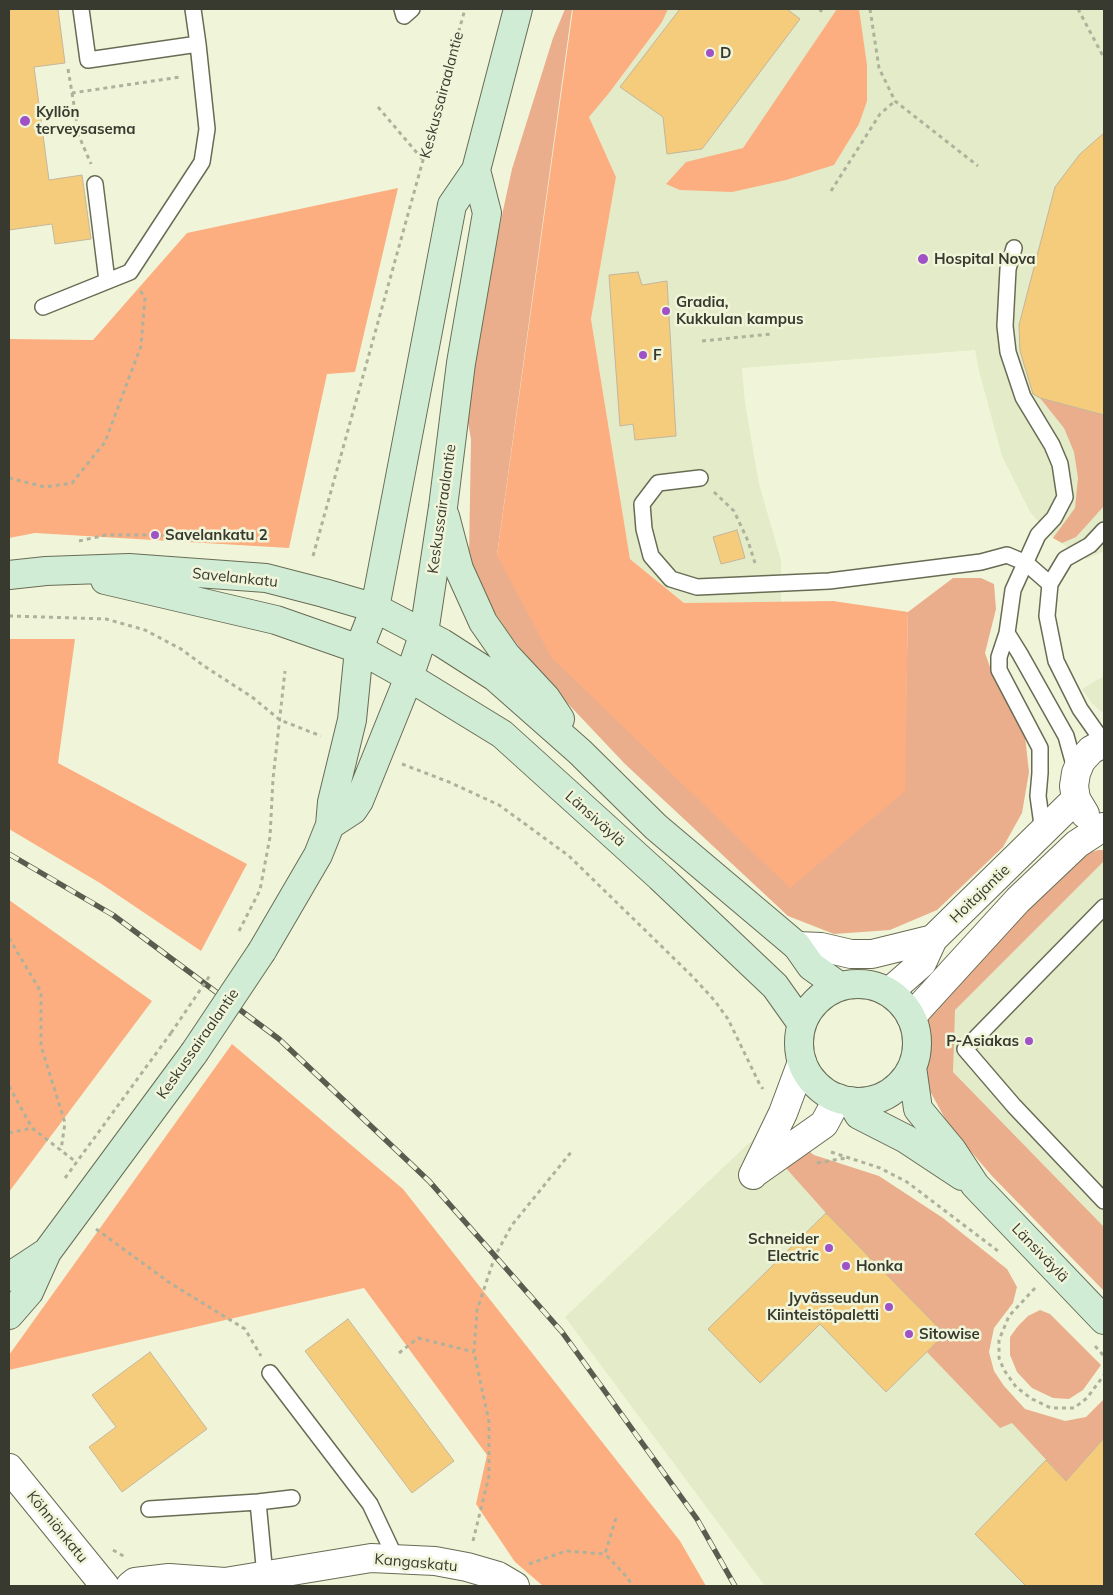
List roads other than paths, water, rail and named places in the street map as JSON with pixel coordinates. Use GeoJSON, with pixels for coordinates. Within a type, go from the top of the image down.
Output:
{"type":"FeatureCollection","features":[{"type":"Feature","properties":{"kind":"main road","name":"Keskussairaalantie"},"geometry":{"type":"LineString","coordinates":[[9,1315],[29,1292],[47,1252],[194,1053],[262,951],[318,855],[330,825],[332,802],[352,720],[359,648],[375,608],[452,205],[476,170],[518,9]]}},
{"type":"Feature","properties":{"kind":"main road","name":"Keskussairaalantie"},"geometry":{"type":"LineString","coordinates":[[330,825],[353,810],[359,801],[409,677],[424,633],[443,507],[461,363],[488,213],[476,170]]}},
{"type":"Feature","properties":{"kind":"main road"},"geometry":{"type":"LineString","coordinates":[[443,507],[459,569],[483,622],[506,655],[546,698],[580,752]]}},
{"type":"Feature","properties":{"kind":"main road","name":"Savelankatu"},"geometry":{"type":"LineString","coordinates":[[9,575],[46,571],[67,572],[129,568],[266,578],[375,608],[424,633]]}},
{"type":"Feature","properties":{"kind":"main road","name":"Savelankatu"},"geometry":{"type":"LineString","coordinates":[[67,572],[276,620],[359,648]]}},
{"type":"Feature","properties":{"kind":"main road"},"geometry":{"type":"LineString","coordinates":[[424,633],[495,677],[580,752],[656,827],[797,946],[810,966],[839,986]]}},
{"type":"Feature","properties":{"kind":"main road","name":"Länsiväylä"},"geometry":{"type":"LineString","coordinates":[[359,648],[502,734],[660,877],[775,986],[802,1024]]}},
{"type":"Feature","properties":{"kind":"main road"},"geometry":{"type":"LineString","coordinates":[[865,984],[889,992],[902,1003],[911,1017],[917,1042],[916,1055],[912,1067],[898,1086],[888,1094],[864,1101],[845,1100],[826,1092],[816,1084],[802,1062],[800,1050],[802,1024],[808,1011],[817,1001],[839,986],[865,984]]}},
{"type":"Feature","properties":{"kind":"main road","name":"Länsiväylä"},"geometry":{"type":"LineString","coordinates":[[912,1067],[918,1109],[952,1150],[976,1185],[1098,1332]]}},
{"type":"Feature","properties":{"kind":"main road","name":"Länsiväylä"},"geometry":{"type":"LineString","coordinates":[[845,1100],[859,1115],[906,1139],[976,1185]]}},
{"type":"Feature","properties":{"kind":"main road","name":"Keskussairaalantie"},"geometry":{"type":"LineString","coordinates":[[9,1277],[47,1252]]}},
{"type":"Feature","properties":{"kind":"street","name":"Hoitajantie"},"geometry":{"type":"LineString","coordinates":[[889,992],[922,963],[933,939],[1043,832],[1076,786],[1081,761],[1091,750],[1104,743]]}},
{"type":"Feature","properties":{"kind":"street"},"geometry":{"type":"LineString","coordinates":[[1076,786],[1082,811],[1091,820],[1104,828]]}},
{"type":"Feature","properties":{"kind":"street","name":"Hoitajantie"},"geometry":{"type":"LineString","coordinates":[[911,1017],[1018,900],[1077,844],[1104,828]]}},
{"type":"Feature","properties":{"kind":"street"},"geometry":{"type":"LineString","coordinates":[[797,946],[821,947],[851,954],[872,954],[933,939]]}},
{"type":"Feature","properties":{"kind":"street"},"geometry":{"type":"LineString","coordinates":[[802,1062],[783,1113],[753,1175],[824,1124],[845,1100]]}},
{"type":"Feature","properties":{"kind":"street","name":"Köhniönkatu"},"geometry":{"type":"LineString","coordinates":[[9,1468],[105,1586]]}},
{"type":"Feature","properties":{"kind":"street","name":"Kangaskatu"},"geometry":{"type":"LineString","coordinates":[[131,1574],[135,1582],[169,1578],[223,1584],[371,1558],[435,1561],[467,1567],[506,1581]]}},
{"type":"Feature","properties":{"kind":"lane"},"geometry":{"type":"LineString","coordinates":[[80,9],[88,60],[198,44]]}},
{"type":"Feature","properties":{"kind":"lane"},"geometry":{"type":"LineString","coordinates":[[43,307],[130,272],[202,162],[207,129],[193,9]]}},
{"type":"Feature","properties":{"kind":"lane"},"geometry":{"type":"LineString","coordinates":[[402,9],[404,16],[412,9]]}},
{"type":"Feature","properties":{"kind":"lane"},"geometry":{"type":"LineString","coordinates":[[96,184],[107,281]]}},
{"type":"Feature","properties":{"kind":"lane"},"geometry":{"type":"LineString","coordinates":[[1014,248],[1008,269],[1005,326],[1008,352],[1023,398],[1052,445],[1060,464],[1065,497],[1054,518],[1038,535],[1013,590],[1006,633],[999,657],[999,670],[1040,748],[1038,796],[1043,832]]}},
{"type":"Feature","properties":{"kind":"lane"},"geometry":{"type":"LineString","coordinates":[[700,478],[658,483],[642,504],[644,529],[651,556],[670,579],[697,587],[829,581],[981,562],[1007,555],[1026,563],[1050,584]]}},
{"type":"Feature","properties":{"kind":"lane"},"geometry":{"type":"LineString","coordinates":[[1104,530],[1090,544],[1065,560],[1050,584],[1047,616],[1056,661],[1080,709],[1104,743]]}},
{"type":"Feature","properties":{"kind":"lane"},"geometry":{"type":"LineString","coordinates":[[1006,633],[1020,654],[1066,736],[1076,786]]}},
{"type":"Feature","properties":{"kind":"lane"},"geometry":{"type":"LineString","coordinates":[[1104,907],[965,1049],[1014,1106],[1104,1201]]}},
{"type":"Feature","properties":{"kind":"lane"},"geometry":{"type":"LineString","coordinates":[[270,1373],[370,1504],[396,1559]]}},
{"type":"Feature","properties":{"kind":"lane"},"geometry":{"type":"LineString","coordinates":[[149,1509],[292,1498]]}},
{"type":"Feature","properties":{"kind":"lane"},"geometry":{"type":"LineString","coordinates":[[258,1502],[265,1576]]}},
{"type":"Feature","properties":{"kind":"railway"},"geometry":{"type":"LineString","coordinates":[[9,854],[113,915],[279,1039],[429,1181],[562,1332],[697,1519],[735,1586]]}},
{"type":"Feature","properties":{"kind":"place","name":"D"},"geometry":{"type":"Point","coordinates":[710,53]}},
{"type":"Feature","properties":{"kind":"place","name":"Kyllön terveysasema"},"geometry":{"type":"Point","coordinates":[25,121]}},
{"type":"Feature","properties":{"kind":"place","name":"Hospital Nova"},"geometry":{"type":"Point","coordinates":[923,259]}},
{"type":"Feature","properties":{"kind":"place","name":"Gradia, Kukkulan kampus"},"geometry":{"type":"Point","coordinates":[666,311]}},
{"type":"Feature","properties":{"kind":"place","name":"F"},"geometry":{"type":"Point","coordinates":[643,355]}},
{"type":"Feature","properties":{"kind":"place","name":"Savelankatu 2"},"geometry":{"type":"Point","coordinates":[155,535]}},
{"type":"Feature","properties":{"kind":"place","name":"P-Asiakas"},"geometry":{"type":"Point","coordinates":[1029,1041]}},
{"type":"Feature","properties":{"kind":"place","name":"Schneider Electric"},"geometry":{"type":"Point","coordinates":[829,1248]}},
{"type":"Feature","properties":{"kind":"place","name":"Honka"},"geometry":{"type":"Point","coordinates":[846,1266]}},
{"type":"Feature","properties":{"kind":"place","name":"Jyvässeudun Kiinteistöpaletti"},"geometry":{"type":"Point","coordinates":[889,1307]}},
{"type":"Feature","properties":{"kind":"place","name":"Sitowise"},"geometry":{"type":"Point","coordinates":[909,1334]}}]}
